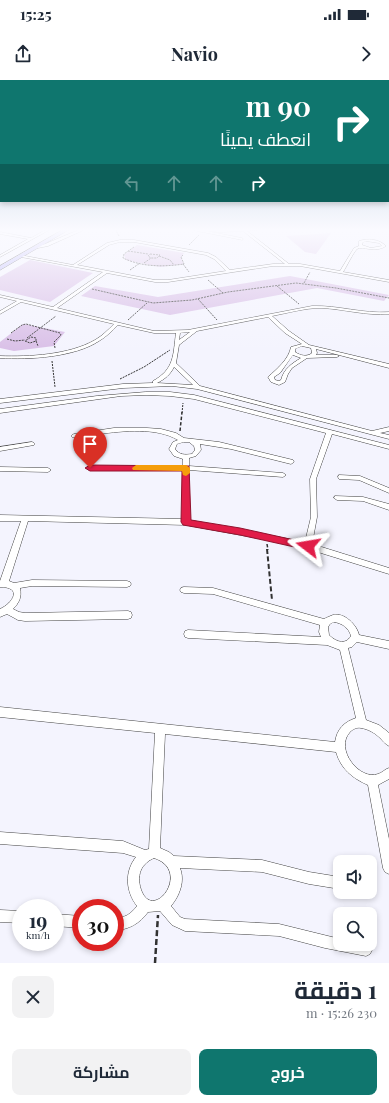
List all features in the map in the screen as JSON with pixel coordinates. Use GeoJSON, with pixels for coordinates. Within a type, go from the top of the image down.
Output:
{"type":"FeatureCollection","features":[{"type":"Feature","properties":{"kind":"street"},"geometry":{"type":"LineString","coordinates":[[96,270],[162,282],[242,270]]}},
{"type":"Feature","properties":{"kind":"street"},"geometry":{"type":"LineString","coordinates":[[331,270],[389,281]]}},
{"type":"Feature","properties":{"kind":"street"},"geometry":{"type":"LineString","coordinates":[[53,309],[106,272]]}},
{"type":"Feature","properties":{"kind":"street"},"geometry":{"type":"LineString","coordinates":[[0,296],[154,332],[178,332],[303,308],[330,307],[378,314],[389,314]]}},
{"type":"Feature","properties":{"kind":"street"},"geometry":{"type":"LineString","coordinates":[[0,313],[20,301]]}},
{"type":"Feature","properties":{"kind":"street"},"geometry":{"type":"LineString","coordinates":[[268,315],[287,332],[311,347],[316,353],[312,356]]}},
{"type":"Feature","properties":{"kind":"street"},"geometry":{"type":"LineString","coordinates":[[0,357],[21,357],[72,350],[93,343],[102,338],[116,324]]}},
{"type":"Feature","properties":{"kind":"street"},"geometry":{"type":"LineString","coordinates":[[176,345],[197,328]]}},
{"type":"Feature","properties":{"kind":"street"},"geometry":{"type":"LineString","coordinates":[[152,383],[166,377],[174,364],[178,332]]}},
{"type":"Feature","properties":{"kind":"street"},"geometry":{"type":"LineString","coordinates":[[287,332],[289,338]]}},
{"type":"Feature","properties":{"kind":"street"},"geometry":{"type":"LineString","coordinates":[[290,344],[292,350],[298,355],[306,357]]}},
{"type":"Feature","properties":{"kind":"street"},"geometry":{"type":"LineString","coordinates":[[343,356],[306,357],[293,365],[285,374],[283,381],[279,383],[273,381],[271,377],[278,372],[292,350],[298,345],[389,366]]}},
{"type":"Feature","properties":{"kind":"street"},"geometry":{"type":"LineString","coordinates":[[174,364],[197,387]]}},
{"type":"Feature","properties":{"kind":"street"},"geometry":{"type":"LineString","coordinates":[[278,372],[285,374]]}},
{"type":"Feature","properties":{"kind":"street"},"geometry":{"type":"LineString","coordinates":[[0,401],[152,383],[197,387],[389,437]]}},
{"type":"Feature","properties":{"kind":"street"},"geometry":{"type":"LineString","coordinates":[[71,392],[67,397],[72,401]]}},
{"type":"Feature","properties":{"kind":"street"},"geometry":{"type":"LineString","coordinates":[[0,411],[38,407],[72,401],[151,393],[184,395],[389,447]]}},
{"type":"Feature","properties":{"kind":"street"},"geometry":{"type":"LineString","coordinates":[[36,397],[40,401],[38,407]]}},
{"type":"Feature","properties":{"kind":"street"},"geometry":{"type":"LineString","coordinates":[[371,432],[389,428]]}},
{"type":"Feature","properties":{"kind":"street"},"geometry":{"type":"LineString","coordinates":[[74,436],[94,432],[121,430],[165,431],[195,442],[215,444],[291,462]]}},
{"type":"Feature","properties":{"kind":"street"},"geometry":{"type":"LineString","coordinates":[[308,546],[314,517],[313,479],[330,431]]}},
{"type":"Feature","properties":{"kind":"street"},"geometry":{"type":"LineString","coordinates":[[181,438],[175,443],[172,449],[176,455],[186,457],[194,455],[198,450],[195,442]]}},
{"type":"Feature","properties":{"kind":"street"},"geometry":{"type":"LineString","coordinates":[[0,449],[32,444]]}},
{"type":"Feature","properties":{"kind":"street"},"geometry":{"type":"LineString","coordinates":[[186,457],[186,522]]}},
{"type":"Feature","properties":{"kind":"street"},"geometry":{"type":"LineString","coordinates":[[90,468],[186,468],[283,475]]}},
{"type":"Feature","properties":{"kind":"street"},"geometry":{"type":"LineString","coordinates":[[0,469],[48,470]]}},
{"type":"Feature","properties":{"kind":"street"},"geometry":{"type":"LineString","coordinates":[[341,477],[360,478],[389,491]]}},
{"type":"Feature","properties":{"kind":"street"},"geometry":{"type":"LineString","coordinates":[[337,498],[363,499],[389,507]]}},
{"type":"Feature","properties":{"kind":"street"},"geometry":{"type":"LineString","coordinates":[[0,518],[186,522],[308,546],[389,571]]}},
{"type":"Feature","properties":{"kind":"street"},"geometry":{"type":"LineString","coordinates":[[26,518],[2,584],[14,586],[32,583],[127,584]]}},
{"type":"Feature","properties":{"kind":"street"},"geometry":{"type":"LineString","coordinates":[[4,612],[16,601],[17,590],[14,586]]}},
{"type":"Feature","properties":{"kind":"street"},"geometry":{"type":"LineString","coordinates":[[184,590],[213,591],[324,623]]}},
{"type":"Feature","properties":{"kind":"street"},"geometry":{"type":"LineString","coordinates":[[4,612],[18,616],[128,615]]}},
{"type":"Feature","properties":{"kind":"street"},"geometry":{"type":"LineString","coordinates":[[188,634],[328,641],[336,645],[343,646],[350,643],[354,638],[354,632],[346,621],[334,618],[328,620],[324,623],[322,629],[328,641]]}},
{"type":"Feature","properties":{"kind":"street"},"geometry":{"type":"LineString","coordinates":[[354,638],[389,645]]}},
{"type":"Feature","properties":{"kind":"street"},"geometry":{"type":"LineString","coordinates":[[343,646],[362,723]]}},
{"type":"Feature","properties":{"kind":"street"},"geometry":{"type":"LineString","coordinates":[[0,712],[340,747]]}},
{"type":"Feature","properties":{"kind":"street"},"geometry":{"type":"LineString","coordinates":[[389,741],[387,737],[375,727],[362,723],[353,724],[345,729],[341,737],[340,747],[343,759],[350,769],[360,777],[372,780],[380,779],[389,773]]}},
{"type":"Feature","properties":{"kind":"street"},"geometry":{"type":"LineString","coordinates":[[0,838],[123,847],[149,854],[161,853],[167,856],[172,862],[176,871],[175,886],[169,899],[160,906],[152,907],[145,905],[137,896],[133,881],[134,871],[138,863],[149,854],[160,729]]}},
{"type":"Feature","properties":{"kind":"street"},"geometry":{"type":"LineString","coordinates":[[372,780],[389,868]]}},
{"type":"Feature","properties":{"kind":"street"},"geometry":{"type":"LineString","coordinates":[[172,862],[180,861],[262,866],[309,878],[333,882]]}},
{"type":"Feature","properties":{"kind":"street"},"geometry":{"type":"LineString","coordinates":[[124,923],[129,922],[138,915],[145,905]]}},
{"type":"Feature","properties":{"kind":"street"},"geometry":{"type":"LineString","coordinates":[[160,906],[176,921],[185,926],[279,930],[333,944]]}},
{"type":"Feature","properties":{"kind":"street"},"geometry":{"type":"LineString","coordinates":[[0,916],[12,917]]}},
{"type":"Feature","properties":{"kind":"path"},"geometry":{"type":"LineString","coordinates":[[124,276],[131,270]]}},
{"type":"Feature","properties":{"kind":"path"},"geometry":{"type":"LineString","coordinates":[[188,270],[194,277]]}},
{"type":"Feature","properties":{"kind":"path"},"geometry":{"type":"LineString","coordinates":[[304,283],[311,270]]}},
{"type":"Feature","properties":{"kind":"path"},"geometry":{"type":"LineString","coordinates":[[204,276],[223,293]]}},
{"type":"Feature","properties":{"kind":"path"},"geometry":{"type":"LineString","coordinates":[[84,287],[147,303],[165,303],[198,299],[223,293],[277,286],[288,283],[304,283],[389,298]]}},
{"type":"Feature","properties":{"kind":"path"},"geometry":{"type":"LineString","coordinates":[[277,286],[303,308]]}},
{"type":"Feature","properties":{"kind":"path"},"geometry":{"type":"LineString","coordinates":[[198,299],[220,324]]}},
{"type":"Feature","properties":{"kind":"path"},"geometry":{"type":"LineString","coordinates":[[122,325],[147,303]]}},
{"type":"Feature","properties":{"kind":"path"},"geometry":{"type":"LineString","coordinates":[[25,340],[29,335],[62,311]]}},
{"type":"Feature","properties":{"kind":"path"},"geometry":{"type":"LineString","coordinates":[[11,333],[24,324],[61,334],[54,342],[53,353],[56,394]]}},
{"type":"Feature","properties":{"kind":"path"},"geometry":{"type":"LineString","coordinates":[[27,338],[36,338],[38,346]]}},
{"type":"Feature","properties":{"kind":"path"},"geometry":{"type":"LineString","coordinates":[[7,339],[15,341],[25,340],[30,343],[36,341]]}},
{"type":"Feature","properties":{"kind":"path"},"geometry":{"type":"LineString","coordinates":[[118,380],[144,367],[176,345]]}},
{"type":"Feature","properties":{"kind":"path"},"geometry":{"type":"LineString","coordinates":[[181,438],[184,395]]}},
{"type":"Feature","properties":{"kind":"path"},"geometry":{"type":"LineString","coordinates":[[267,537],[272,608]]}},
{"type":"Feature","properties":{"kind":"path"},"geometry":{"type":"LineString","coordinates":[[155,963],[160,906]]}},
{"type":"Feature","properties":{"kind":"shaded area"},"geometry":{"type":"Polygon","coordinates":[[[12,270],[79,270],[93,273],[50,302],[0,290],[0,277],[12,270]]]}},
{"type":"Feature","properties":{"kind":"shaded area"},"geometry":{"type":"Polygon","coordinates":[[[290,276],[389,295],[384,301],[317,288],[170,315],[81,296],[95,286],[158,297],[290,276]]]}},
{"type":"Feature","properties":{"kind":"shaded area"},"geometry":{"type":"Polygon","coordinates":[[[23,324],[65,332],[54,346],[14,351],[0,348],[0,342],[23,324]]]}},
{"type":"Feature","properties":{"kind":"slow traffic"},"geometry":{"type":"LineString","coordinates":[[136,468],[186,468],[186,473]]}},
{"type":"Feature","properties":{"kind":"route"},"geometry":{"type":"LineString","coordinates":[[90,468],[186,468],[186,522],[240,531],[308,546]]}}]}
